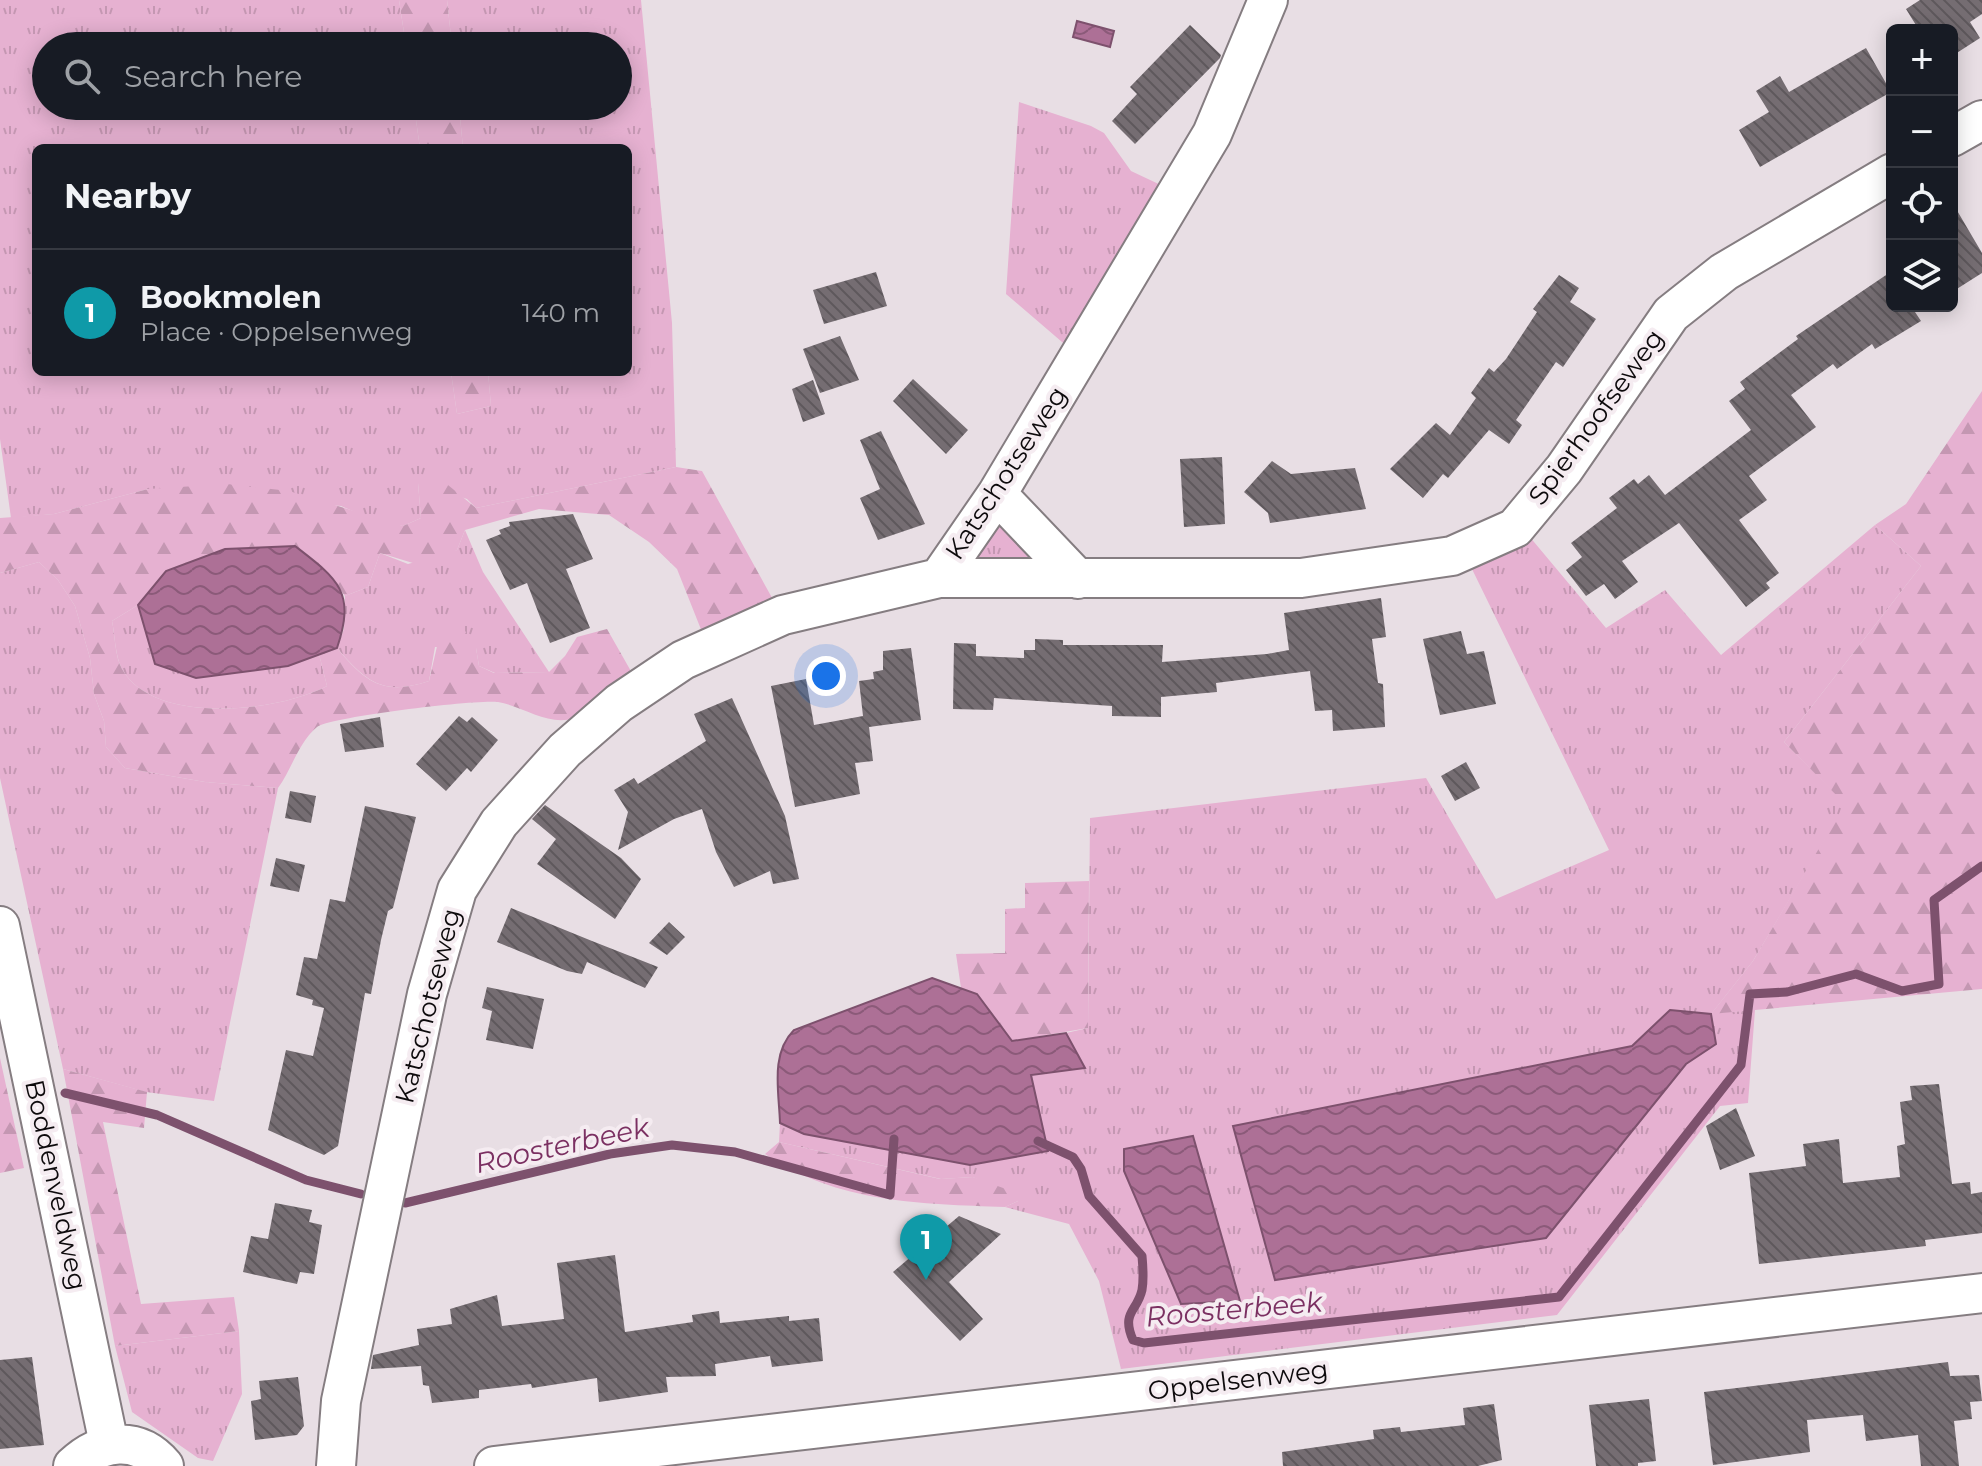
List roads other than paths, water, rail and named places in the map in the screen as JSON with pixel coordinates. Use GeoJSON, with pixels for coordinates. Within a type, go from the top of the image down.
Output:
{"type":"FeatureCollection","features":[{"type":"Feature","properties":{"kind":"street","name":"Katschotseweg"},"geometry":{"type":"LineString","coordinates":[[336,1466],[341,1401],[427,994],[457,890],[499,823],[565,750],[619,703],[683,660],[783,615],[939,578],[997,494],[1212,134],[1268,0]]}},
{"type":"Feature","properties":{"kind":"street"},"geometry":{"type":"LineString","coordinates":[[1958,134],[1982,120]]}},
{"type":"Feature","properties":{"kind":"street","name":"Spierhoofseweg"},"geometry":{"type":"LineString","coordinates":[[939,578],[1301,578],[1452,556],[1515,528],[1564,469],[1671,314],[1724,272],[1886,177]]}},
{"type":"Feature","properties":{"kind":"street"},"geometry":{"type":"LineString","coordinates":[[997,494],[1078,579]]}},
{"type":"Feature","properties":{"kind":"street","name":"Boddenveldweg"},"geometry":{"type":"LineString","coordinates":[[0,926],[109,1444]]}},
{"type":"Feature","properties":{"kind":"street","name":"Oppelsenweg"},"geometry":{"type":"LineString","coordinates":[[494,1466],[1982,1293]]}},
{"type":"Feature","properties":{"kind":"street"},"geometry":{"type":"LineString","coordinates":[[73,1466],[87,1453],[109,1444],[134,1445],[156,1456],[164,1466]]}},
{"type":"Feature","properties":{"kind":"water"},"geometry":{"type":"Polygon","coordinates":[[[1077,21],[1114,31],[1110,47],[1073,37],[1077,21]]]}},
{"type":"Feature","properties":{"kind":"water"},"geometry":{"type":"Polygon","coordinates":[[[295,546],[322,568],[339,588],[344,613],[337,648],[288,666],[196,678],[155,664],[138,605],[166,571],[225,549],[295,546]]]}},
{"type":"Feature","properties":{"kind":"water"},"geometry":{"type":"Polygon","coordinates":[[[932,978],[977,994],[1012,1041],[1066,1033],[1085,1068],[1031,1075],[1048,1151],[970,1165],[804,1134],[780,1123],[779,1062],[786,1040],[794,1030],[932,978]]]}},
{"type":"Feature","properties":{"kind":"water"},"geometry":{"type":"Polygon","coordinates":[[[1670,1010],[1711,1014],[1716,1044],[1686,1064],[1546,1238],[1275,1280],[1233,1126],[1632,1046],[1670,1010]]]}},
{"type":"Feature","properties":{"kind":"water"},"geometry":{"type":"Polygon","coordinates":[[[1193,1136],[1240,1301],[1181,1304],[1124,1171],[1124,1149],[1193,1136]]]}},
{"type":"Feature","properties":{"kind":"waterway","name":"Roosterbeek"},"geometry":{"type":"LineString","coordinates":[[1038,1141],[1073,1157],[1081,1169],[1089,1196],[1142,1256],[1142,1290],[1129,1318],[1133,1340],[1144,1343],[1559,1297],[1741,1065],[1750,994],[1787,992],[1856,974],[1902,991],[1939,984],[1934,900],[1982,866]]}},
{"type":"Feature","properties":{"kind":"waterway","name":"Roosterbeek"},"geometry":{"type":"LineString","coordinates":[[65,1093],[157,1115],[306,1180],[361,1194]]}},
{"type":"Feature","properties":{"kind":"waterway","name":"Roosterbeek"},"geometry":{"type":"LineString","coordinates":[[405,1203],[610,1154],[672,1145],[735,1152],[890,1195],[894,1139]]}},
{"type":"Feature","properties":{"kind":"place","name":"Bookmolen"},"geometry":{"type":"Point","coordinates":[926,1280]}}]}
